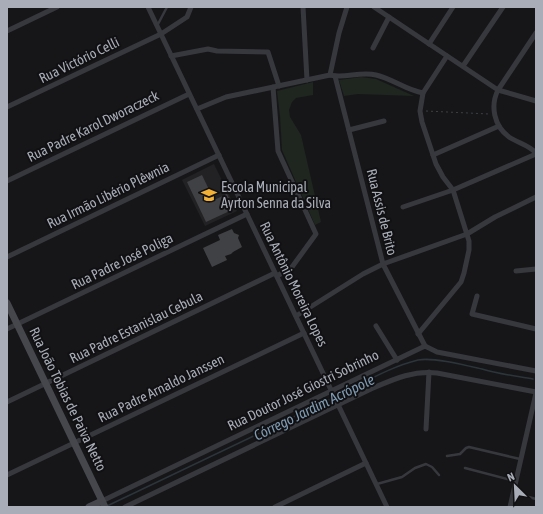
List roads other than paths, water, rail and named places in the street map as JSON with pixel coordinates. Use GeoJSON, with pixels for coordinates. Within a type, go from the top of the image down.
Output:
{"type":"FeatureCollection","features":[{"type":"Feature","properties":{"kind":"street"},"geometry":{"type":"LineString","coordinates":[[7,31],[57,7]]}},
{"type":"Feature","properties":{"kind":"street","name":"Rua Antônio Moreira Lopes"},"geometry":{"type":"LineString","coordinates":[[148,7],[388,507]]}},
{"type":"Feature","properties":{"kind":"street","name":"Rua Victório Celli"},"geometry":{"type":"LineString","coordinates":[[7,107],[161,34],[187,17],[191,7]]}},
{"type":"Feature","properties":{"kind":"street"},"geometry":{"type":"LineString","coordinates":[[303,7],[307,80]]}},
{"type":"Feature","properties":{"kind":"street","name":"Rua Assis de Brito"},"geometry":{"type":"LineString","coordinates":[[347,7],[339,33],[333,76],[349,130],[383,264],[425,346]]}},
{"type":"Feature","properties":{"kind":"street"},"geometry":{"type":"LineString","coordinates":[[374,7],[498,90],[536,101]]}},
{"type":"Feature","properties":{"kind":"street"},"geometry":{"type":"LineString","coordinates":[[429,44],[453,7]]}},
{"type":"Feature","properties":{"kind":"street"},"geometry":{"type":"LineString","coordinates":[[463,66],[503,7]]}},
{"type":"Feature","properties":{"kind":"street"},"geometry":{"type":"LineString","coordinates":[[373,48],[389,17]]}},
{"type":"Feature","properties":{"kind":"street"},"geometry":{"type":"LineString","coordinates":[[536,33],[498,90],[494,100],[494,114],[499,126],[508,137],[536,152]]}},
{"type":"Feature","properties":{"kind":"street"},"geometry":{"type":"LineString","coordinates":[[171,56],[208,49],[217,51],[268,52],[279,86]]}},
{"type":"Feature","properties":{"kind":"street"},"geometry":{"type":"LineString","coordinates":[[418,334],[463,278],[470,250],[467,234],[453,190],[439,171],[422,122],[420,111],[423,93],[447,56]]}},
{"type":"Feature","properties":{"kind":"street"},"geometry":{"type":"LineString","coordinates":[[197,109],[226,96],[273,88],[307,80],[362,73],[376,75],[410,90],[423,93]]}},
{"type":"Feature","properties":{"kind":"street","name":"Rua Padre Estanislau Cebula"},"geometry":{"type":"LineString","coordinates":[[7,402],[292,267],[316,234],[278,151],[273,88]]}},
{"type":"Feature","properties":{"kind":"street","name":"Rua Padre Karol Dworaczeck"},"geometry":{"type":"LineString","coordinates":[[7,181],[189,94]]}},
{"type":"Feature","properties":{"kind":"street"},"geometry":{"type":"LineString","coordinates":[[349,130],[384,121]]}},
{"type":"Feature","properties":{"kind":"street"},"geometry":{"type":"LineString","coordinates":[[433,155],[499,126]]}},
{"type":"Feature","properties":{"kind":"street"},"geometry":{"type":"LineString","coordinates":[[403,207],[453,190],[536,152]]}},
{"type":"Feature","properties":{"kind":"street","name":"Rua Irmão Libério Plêwnia"},"geometry":{"type":"LineString","coordinates":[[7,257],[219,155]]}},
{"type":"Feature","properties":{"kind":"street"},"geometry":{"type":"LineString","coordinates":[[296,316],[346,283],[383,264],[467,234],[495,217],[536,197]]}},
{"type":"Feature","properties":{"kind":"street","name":"Rua Padre José Poliga"},"geometry":{"type":"LineString","coordinates":[[7,329],[247,214]]}},
{"type":"Feature","properties":{"kind":"street"},"geometry":{"type":"LineString","coordinates":[[516,272],[536,269]]}},
{"type":"Feature","properties":{"kind":"street"},"geometry":{"type":"LineString","coordinates":[[477,296],[472,314],[536,330]]}},
{"type":"Feature","properties":{"kind":"street","name":"Rua João Tobias de Paiva Netto"},"geometry":{"type":"LineString","coordinates":[[7,303],[103,504]]}},
{"type":"Feature","properties":{"kind":"street"},"geometry":{"type":"LineString","coordinates":[[376,326],[397,360]]}},
{"type":"Feature","properties":{"kind":"street","name":"Rua Padre Arnaldo Janssen"},"geometry":{"type":"LineString","coordinates":[[7,475],[304,333]]}},
{"type":"Feature","properties":{"kind":"street"},"geometry":{"type":"LineString","coordinates":[[425,346],[436,352],[536,371]]}},
{"type":"Feature","properties":{"kind":"street","name":"Rua Doutor José Giostri Sobrinho"},"geometry":{"type":"LineString","coordinates":[[88,507],[103,504],[425,346]]}},
{"type":"Feature","properties":{"kind":"street"},"geometry":{"type":"LineString","coordinates":[[426,429],[429,372]]}},
{"type":"Feature","properties":{"kind":"street","name":"Rua Doutor José Giostri Sobrinho"},"geometry":{"type":"LineString","coordinates":[[125,507],[395,379],[415,373],[429,372],[536,393]]}},
{"type":"Feature","properties":{"kind":"street"},"geometry":{"type":"LineString","coordinates":[[510,507],[536,393]]}},
{"type":"Feature","properties":{"kind":"street"},"geometry":{"type":"LineString","coordinates":[[278,506],[366,463]]}},
{"type":"Feature","properties":{"kind":"lane"},"geometry":{"type":"LineString","coordinates":[[157,26],[167,7]]}},
{"type":"Feature","properties":{"kind":"lane"},"geometry":{"type":"LineString","coordinates":[[447,456],[460,454],[469,447],[521,460]]}},
{"type":"Feature","properties":{"kind":"lane"},"geometry":{"type":"LineString","coordinates":[[377,485],[402,477],[416,468],[426,464],[432,467],[439,475]]}},
{"type":"Feature","properties":{"kind":"lane"},"geometry":{"type":"LineString","coordinates":[[466,468],[516,481]]}},
{"type":"Feature","properties":{"kind":"lane"},"geometry":{"type":"LineString","coordinates":[[513,493],[536,499]]}},
{"type":"Feature","properties":{"kind":"waterway","name":"Córrego Jardim Acrópole"},"geometry":{"type":"LineString","coordinates":[[336,396],[397,367],[425,359],[467,365],[501,374],[533,379]]}},
{"type":"Feature","properties":{"kind":"waterway","name":"Córrego Jardim Acrópole"},"geometry":{"type":"LineString","coordinates":[[107,506],[333,398]]}},
{"type":"Feature","properties":{"kind":"place","name":"Escola Municipal Ayrton Senna da Silva"},"geometry":{"type":"Point","coordinates":[209,195]}}]}
